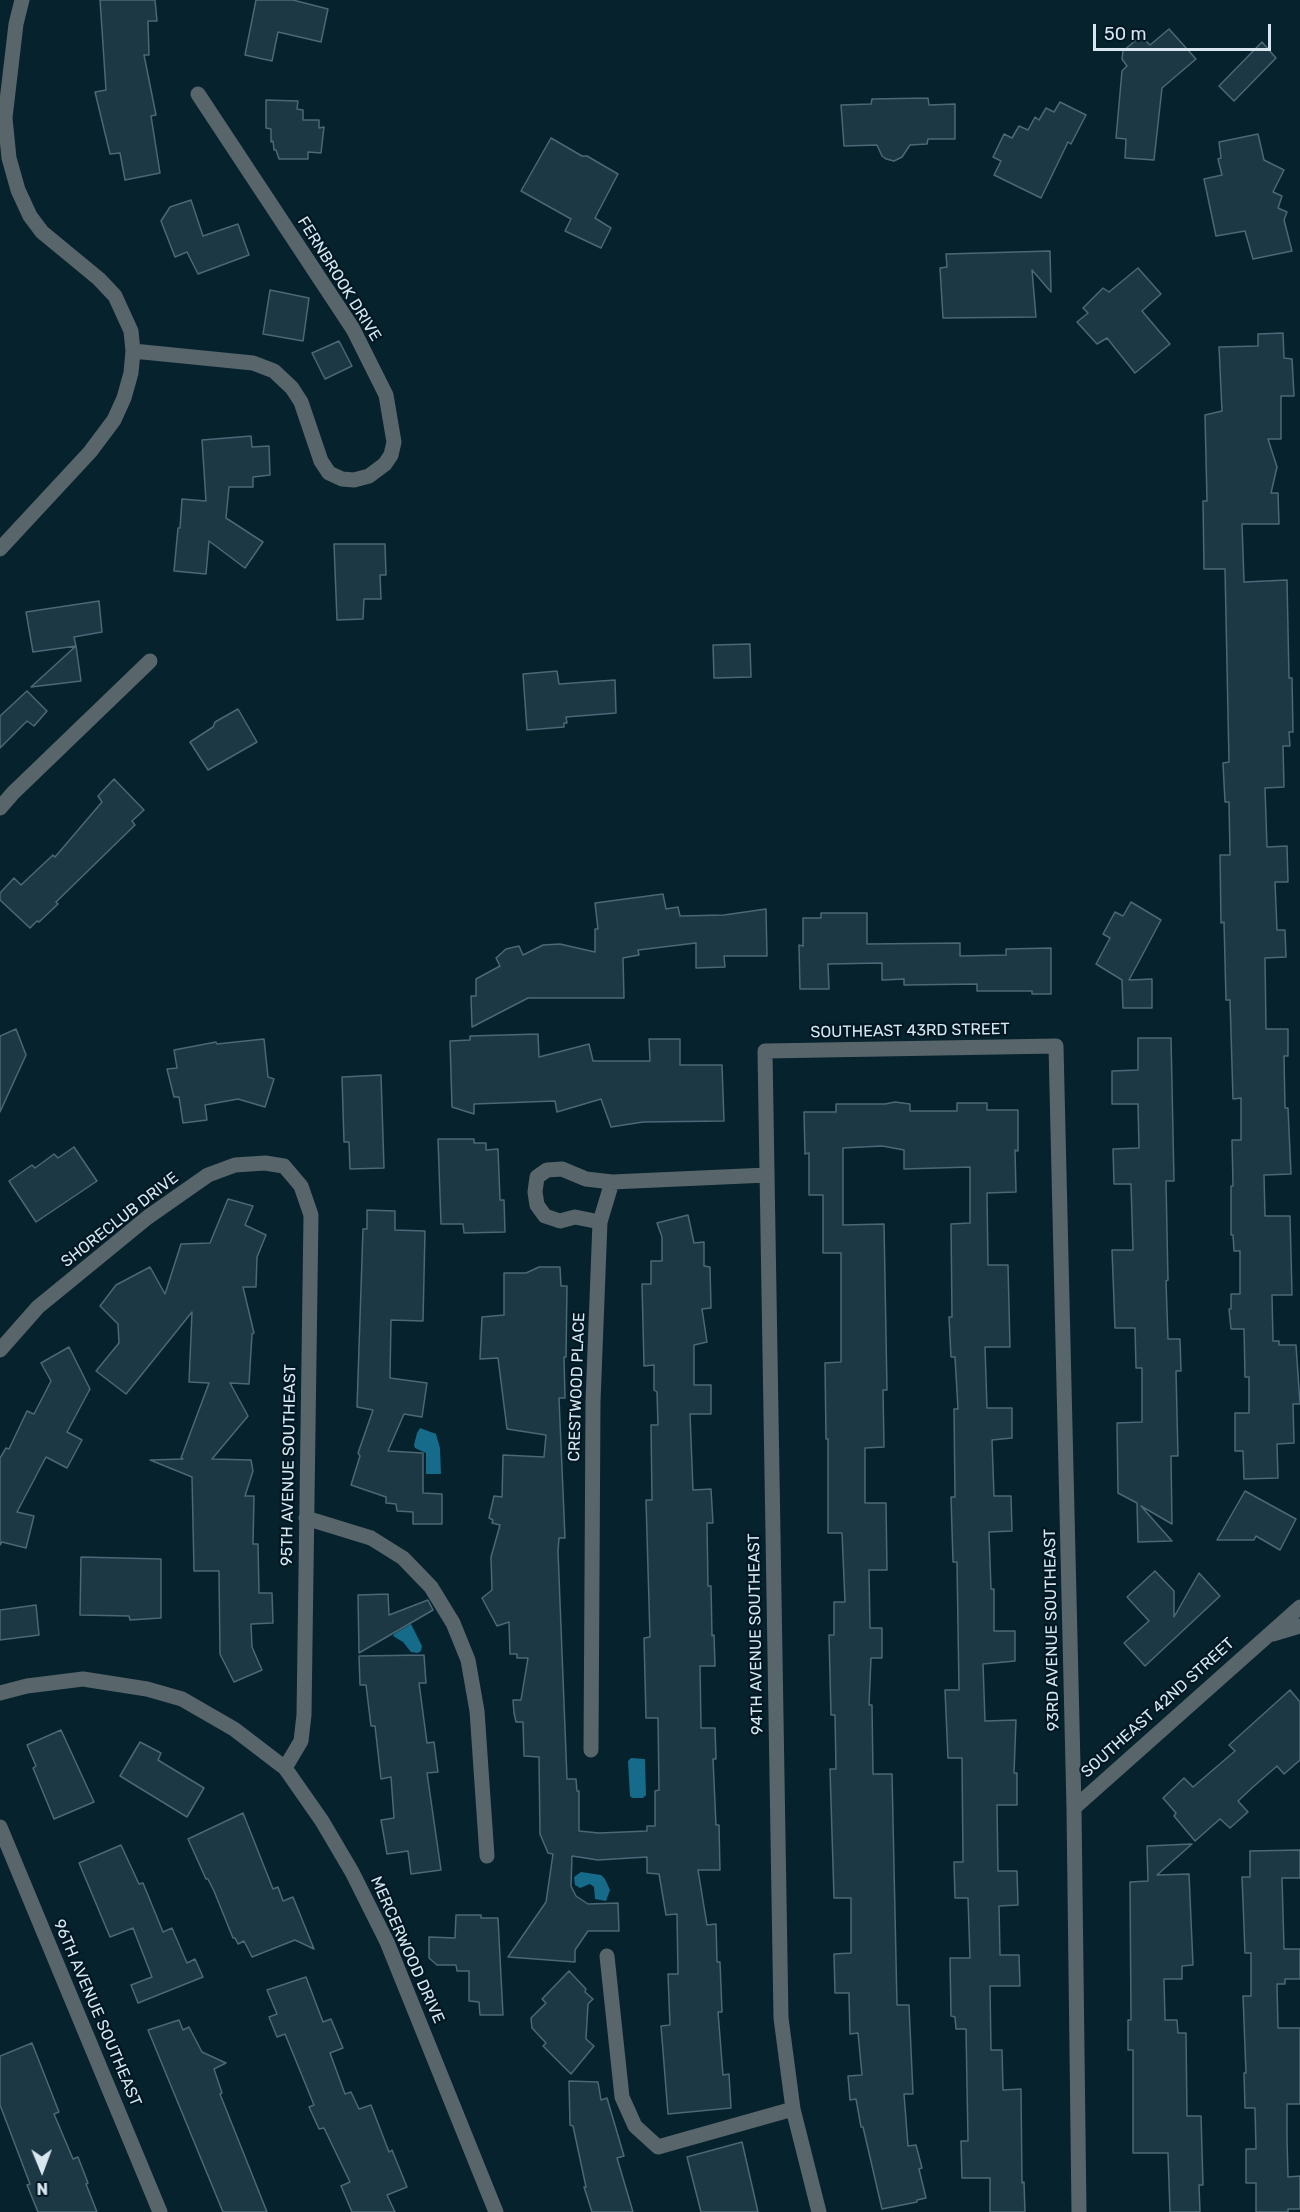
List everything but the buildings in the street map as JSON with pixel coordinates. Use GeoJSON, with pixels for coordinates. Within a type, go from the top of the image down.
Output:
{"type":"FeatureCollection","features":[{"type":"Feature","properties":{"kind":"street"},"geometry":{"type":"LineString","coordinates":[[0,549],[90,452],[114,420],[131,373],[133,351],[130,332],[115,296],[99,279],[42,232],[30,216],[18,190],[9,158],[4,118],[16,24],[22,0]]}},
{"type":"Feature","properties":{"kind":"street","name":"FERNBROOK DRIVE"},"geometry":{"type":"LineString","coordinates":[[133,351],[253,363],[274,371],[292,388],[302,402],[321,461],[329,473],[342,479],[354,480],[369,476],[385,464],[391,455],[394,442],[386,395],[353,329],[198,94]]}},
{"type":"Feature","properties":{"kind":"street"},"geometry":{"type":"LineString","coordinates":[[0,808],[150,662]]}},
{"type":"Feature","properties":{"kind":"street","name":"SOUTHEAST 43RD STREET"},"geometry":{"type":"LineString","coordinates":[[765,1051],[1056,1046]]}},
{"type":"Feature","properties":{"kind":"street","name":"93RD AVENUE SOUTHEAST"},"geometry":{"type":"LineString","coordinates":[[1056,1046],[1074,1808],[1079,2212]]}},
{"type":"Feature","properties":{"kind":"street","name":"94TH AVENUE SOUTHEAST"},"geometry":{"type":"LineString","coordinates":[[765,1051],[781,2018],[793,2109],[819,2212]]}},
{"type":"Feature","properties":{"kind":"street","name":"SHORECLUB DRIVE"},"geometry":{"type":"LineString","coordinates":[[0,1350],[39,1307],[148,1217],[208,1175],[235,1166],[265,1163],[284,1166]]}},
{"type":"Feature","properties":{"kind":"street","name":"95TH AVENUE SOUTHEAST"},"geometry":{"type":"LineString","coordinates":[[284,1166],[301,1186],[310,1215],[304,1715],[301,1741],[285,1768]]}},
{"type":"Feature","properties":{"kind":"street"},"geometry":{"type":"LineString","coordinates":[[600,1222],[575,1217],[560,1221],[545,1216],[537,1205],[534,1192],[537,1177],[547,1170],[562,1169],[586,1179],[612,1182],[767,1175]]}},
{"type":"Feature","properties":{"kind":"street","name":"CRESTWOOD PLACE"},"geometry":{"type":"LineString","coordinates":[[591,1750],[593,1402],[600,1222],[612,1182]]}},
{"type":"Feature","properties":{"kind":"street"},"geometry":{"type":"LineString","coordinates":[[306,1518],[371,1538],[403,1558],[431,1587],[453,1623],[468,1660],[477,1711],[487,1856]]}},
{"type":"Feature","properties":{"kind":"street","name":"SOUTHEAST 42ND STREET"},"geometry":{"type":"LineString","coordinates":[[1074,1808],[1300,1606]]}},
{"type":"Feature","properties":{"kind":"street","name":"SOUTHEAST 42ND STREET"},"geometry":{"type":"LineString","coordinates":[[1267,1636],[1300,1626]]}},
{"type":"Feature","properties":{"kind":"street","name":"MERCERWOOD DRIVE"},"geometry":{"type":"LineString","coordinates":[[0,1693],[27,1686],[83,1679],[147,1689],[182,1698],[234,1729],[285,1768],[322,1821],[352,1872],[387,1942],[496,2212]]}},
{"type":"Feature","properties":{"kind":"street","name":"96TH AVENUE SOUTHEAST"},"geometry":{"type":"LineString","coordinates":[[0,1827],[160,2212]]}},
{"type":"Feature","properties":{"kind":"street"},"geometry":{"type":"LineString","coordinates":[[607,1956],[622,2097],[635,2126],[658,2147],[793,2109]]}},
{"type":"Feature","properties":{"kind":"water"},"geometry":{"type":"Polygon","coordinates":[[[420,1428],[436,1434],[440,1448],[441,1474],[426,1474],[426,1453],[415,1448],[414,1445],[420,1428]]]}},
{"type":"Feature","properties":{"kind":"water"},"geometry":{"type":"Polygon","coordinates":[[[411,1624],[422,1646],[418,1653],[411,1652],[403,1642],[393,1636],[411,1624]]]}},
{"type":"Feature","properties":{"kind":"water"},"geometry":{"type":"Polygon","coordinates":[[[631,1758],[645,1759],[646,1795],[643,1798],[630,1796],[628,1761],[631,1758]]]}},
{"type":"Feature","properties":{"kind":"water"},"geometry":{"type":"Polygon","coordinates":[[[581,1872],[601,1875],[605,1879],[610,1890],[606,1901],[595,1899],[594,1887],[590,1884],[580,1888],[575,1885],[574,1877],[581,1872]]]}}]}
